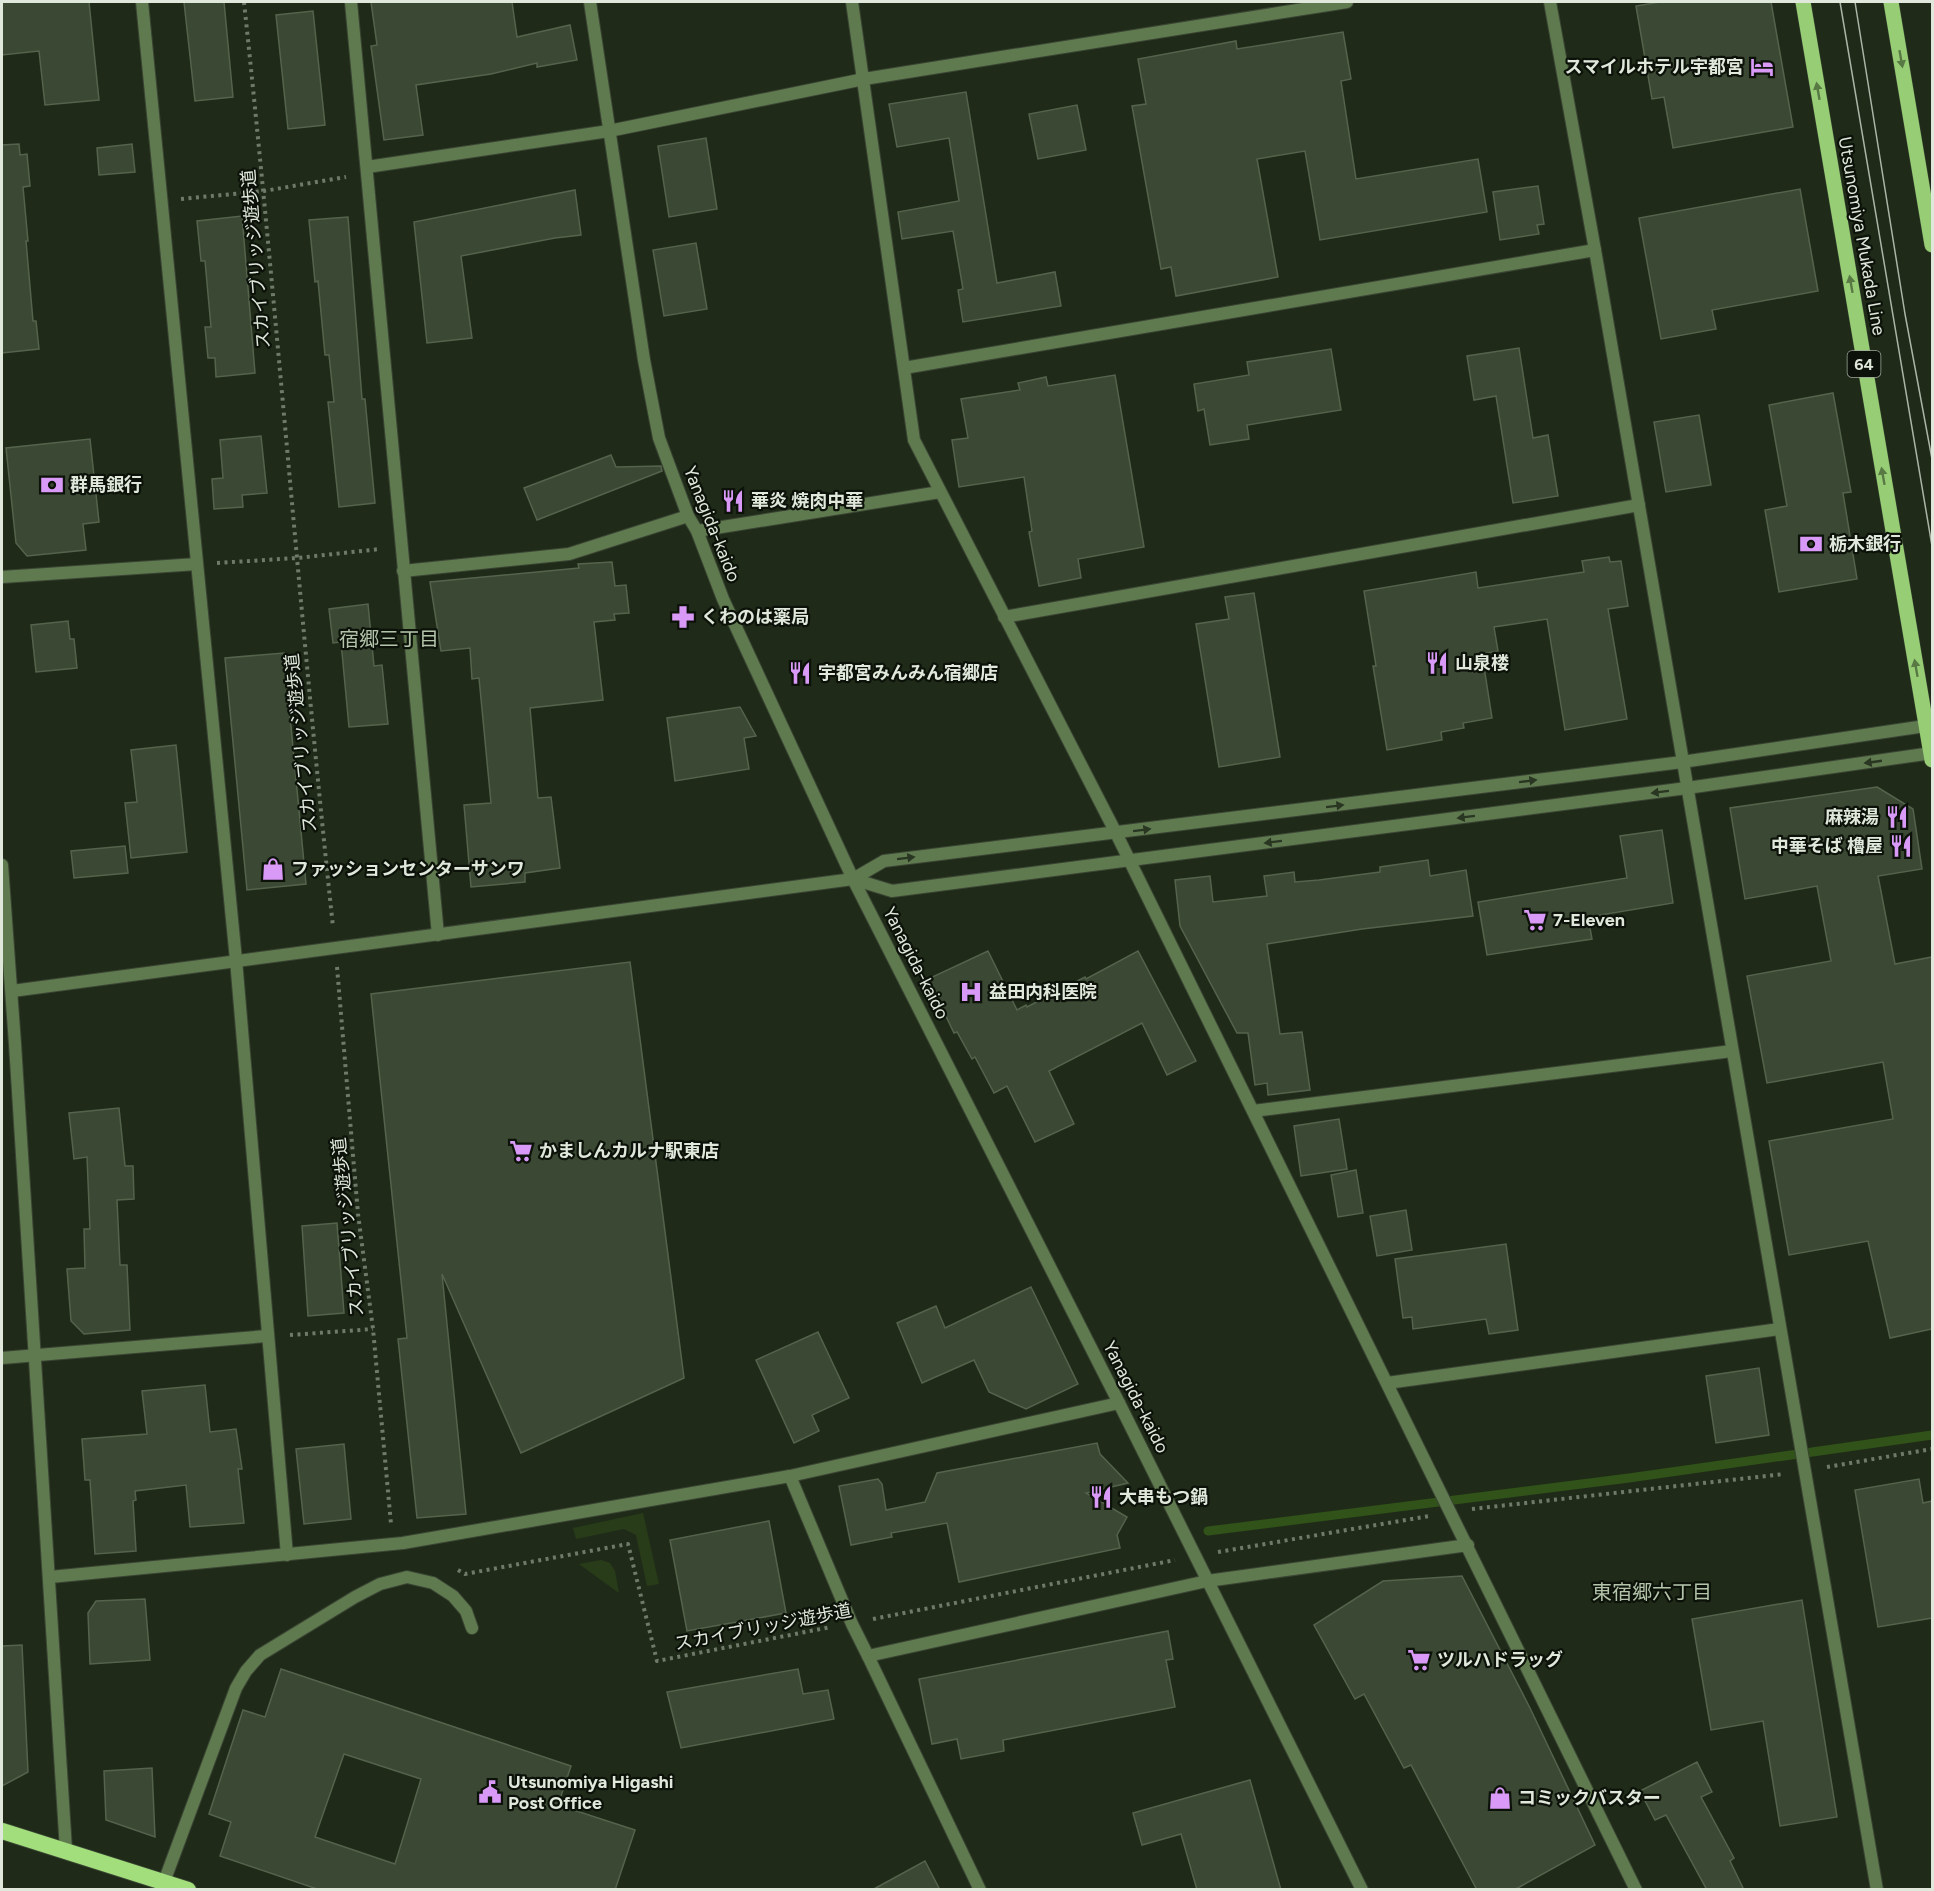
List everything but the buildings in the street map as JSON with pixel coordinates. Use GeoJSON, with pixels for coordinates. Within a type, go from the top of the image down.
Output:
{"type":"FeatureCollection","features":[{"type":"Feature","properties":{"kind":"highway"},"geometry":{"type":"LineString","coordinates":[[2,1831],[188,1890]]}},
{"type":"Feature","properties":{"kind":"main road","name":"Utsunomiya Mukada Line"},"geometry":{"type":"LineString","coordinates":[[1803,2],[1930,725]]}},
{"type":"Feature","properties":{"kind":"main road"},"geometry":{"type":"LineString","coordinates":[[1891,2],[1932,245]]}},
{"type":"Feature","properties":{"kind":"main road","name":"64"},"geometry":{"type":"LineString","coordinates":[[1930,725],[1932,755]]}},
{"type":"Feature","properties":{"kind":"street"},"geometry":{"type":"LineString","coordinates":[[142,2],[236,960],[287,1556]]}},
{"type":"Feature","properties":{"kind":"street"},"geometry":{"type":"LineString","coordinates":[[351,2],[438,935]]}},
{"type":"Feature","properties":{"kind":"street","name":"Yanagida-kaido"},"geometry":{"type":"LineString","coordinates":[[590,2],[644,360],[660,438],[688,516],[697,531],[723,599],[853,879],[1119,1403],[1362,1890]]}},
{"type":"Feature","properties":{"kind":"street"},"geometry":{"type":"LineString","coordinates":[[852,2],[914,440],[1116,833],[1636,1890]]}},
{"type":"Feature","properties":{"kind":"street"},"geometry":{"type":"LineString","coordinates":[[367,170],[609,131],[864,79],[1347,2]]}},
{"type":"Feature","properties":{"kind":"street"},"geometry":{"type":"LineString","coordinates":[[1550,2],[1595,250],[1877,1890]]}},
{"type":"Feature","properties":{"kind":"street"},"geometry":{"type":"LineString","coordinates":[[904,368],[1595,250]]}},
{"type":"Feature","properties":{"kind":"street"},"geometry":{"type":"LineString","coordinates":[[697,531],[940,492]]}},
{"type":"Feature","properties":{"kind":"street"},"geometry":{"type":"LineString","coordinates":[[1004,617],[1639,505]]}},
{"type":"Feature","properties":{"kind":"street"},"geometry":{"type":"LineString","coordinates":[[403,571],[568,554],[688,516]]}},
{"type":"Feature","properties":{"kind":"street"},"geometry":{"type":"LineString","coordinates":[[2,577],[197,564]]}},
{"type":"Feature","properties":{"kind":"street"},"geometry":{"type":"LineString","coordinates":[[7,991],[853,879],[884,861],[1682,762],[1930,725]]}},
{"type":"Feature","properties":{"kind":"street"},"geometry":{"type":"LineString","coordinates":[[853,879],[892,891],[1932,755]]}},
{"type":"Feature","properties":{"kind":"street"},"geometry":{"type":"LineString","coordinates":[[2,865],[7,991],[36,1356],[66,1850]]}},
{"type":"Feature","properties":{"kind":"street"},"geometry":{"type":"LineString","coordinates":[[1253,1111],[1732,1051]]}},
{"type":"Feature","properties":{"kind":"street"},"geometry":{"type":"LineString","coordinates":[[1387,1383],[1780,1329]]}},
{"type":"Feature","properties":{"kind":"street"},"geometry":{"type":"LineString","coordinates":[[2,1358],[267,1336]]}},
{"type":"Feature","properties":{"kind":"street"},"geometry":{"type":"LineString","coordinates":[[50,1577],[287,1556],[403,1543],[790,1476],[1119,1403]]}},
{"type":"Feature","properties":{"kind":"street"},"geometry":{"type":"LineString","coordinates":[[790,1476],[852,1624],[980,1890]]}},
{"type":"Feature","properties":{"kind":"street"},"geometry":{"type":"LineString","coordinates":[[868,1656],[1207,1581],[1468,1545]]}},
{"type":"Feature","properties":{"kind":"street"},"geometry":{"type":"LineString","coordinates":[[164,1882],[236,1688],[246,1671],[260,1655],[355,1597],[380,1584],[407,1577],[433,1583],[453,1596],[466,1611],[472,1628]]}},
{"type":"Feature","properties":{"kind":"path","name":"スカイブリッジ遊歩道"},"geometry":{"type":"LineString","coordinates":[[244,2],[336,948],[358,1214],[373,1329],[392,1534],[403,1543]]}},
{"type":"Feature","properties":{"kind":"path"},"geometry":{"type":"LineString","coordinates":[[162,200],[264,191],[367,170]]}},
{"type":"Feature","properties":{"kind":"path"},"geometry":{"type":"LineString","coordinates":[[197,564],[297,558],[401,546]]}},
{"type":"Feature","properties":{"kind":"path"},"geometry":{"type":"LineString","coordinates":[[267,1336],[373,1329]]}},
{"type":"Feature","properties":{"kind":"path","name":"スカイブリッジ遊歩道"},"geometry":{"type":"LineString","coordinates":[[456,1569],[465,1574],[628,1544],[657,1661],[1195,1556],[1451,1512],[1805,1471],[1932,1449]]}},
{"type":"Feature","properties":{"kind":"green space"},"geometry":{"type":"Polygon","coordinates":[[[643,1513],[659,1584],[647,1586],[636,1535],[624,1529],[576,1539],[573,1528],[643,1513]]]}},
{"type":"Feature","properties":{"kind":"green space"},"geometry":{"type":"Polygon","coordinates":[[[601,1560],[610,1563],[615,1571],[619,1593],[579,1564],[601,1560]]]}},
{"type":"Feature","properties":{"kind":"waterway"},"geometry":{"type":"LineString","coordinates":[[1208,1531],[1629,1478],[1932,1435]]}},
{"type":"Feature","properties":{"kind":"tram line"},"geometry":{"type":"LineString","coordinates":[[1840,2],[1932,546]]}},
{"type":"Feature","properties":{"kind":"tram line"},"geometry":{"type":"LineString","coordinates":[[1855,2],[1905,314],[1932,459]]}},
{"type":"Feature","properties":{"kind":"place","name":"スマイルホテル宇都宮"},"geometry":{"type":"Point","coordinates":[1762,67]}},
{"type":"Feature","properties":{"kind":"place","name":"群馬銀行"},"geometry":{"type":"Point","coordinates":[52,485]}},
{"type":"Feature","properties":{"kind":"place","name":"華炎 焼肉中華"},"geometry":{"type":"Point","coordinates":[733,501]}},
{"type":"Feature","properties":{"kind":"place","name":"栃木銀行"},"geometry":{"type":"Point","coordinates":[1811,544]}},
{"type":"Feature","properties":{"kind":"place","name":"くわのは薬局"},"geometry":{"type":"Point","coordinates":[683,617]}},
{"type":"Feature","properties":{"kind":"place","name":"山泉楼"},"geometry":{"type":"Point","coordinates":[1437,663]}},
{"type":"Feature","properties":{"kind":"place","name":"宇都宮みんみん宿郷店"},"geometry":{"type":"Point","coordinates":[800,673]}},
{"type":"Feature","properties":{"kind":"place","name":"麻辣湯"},"geometry":{"type":"Point","coordinates":[1897,817]}},
{"type":"Feature","properties":{"kind":"place","name":"中華そば 櫓屋"},"geometry":{"type":"Point","coordinates":[1901,846]}},
{"type":"Feature","properties":{"kind":"place","name":"ファッションセンターサンワ"},"geometry":{"type":"Point","coordinates":[273,869]}},
{"type":"Feature","properties":{"kind":"place","name":"7-Eleven"},"geometry":{"type":"Point","coordinates":[1535,920]}},
{"type":"Feature","properties":{"kind":"place","name":"益田内科医院"},"geometry":{"type":"Point","coordinates":[971,992]}},
{"type":"Feature","properties":{"kind":"place","name":"かましんカルナ駅東店"},"geometry":{"type":"Point","coordinates":[521,1151]}},
{"type":"Feature","properties":{"kind":"place","name":"大串もつ鍋"},"geometry":{"type":"Point","coordinates":[1101,1497]}},
{"type":"Feature","properties":{"kind":"place","name":"ツルハドラッグ"},"geometry":{"type":"Point","coordinates":[1419,1660]}},
{"type":"Feature","properties":{"kind":"place","name":"Utsunomiya Higashi Post Office"},"geometry":{"type":"Point","coordinates":[490,1792]}},
{"type":"Feature","properties":{"kind":"place","name":"コミックバスター"},"geometry":{"type":"Point","coordinates":[1500,1798]}},
{"type":"Feature","properties":{"kind":"district","name":"宿郷三丁目"},"geometry":{"type":"Point","coordinates":[389,639]}},
{"type":"Feature","properties":{"kind":"district","name":"東宿郷六丁目"},"geometry":{"type":"Point","coordinates":[1652,1592]}}]}
